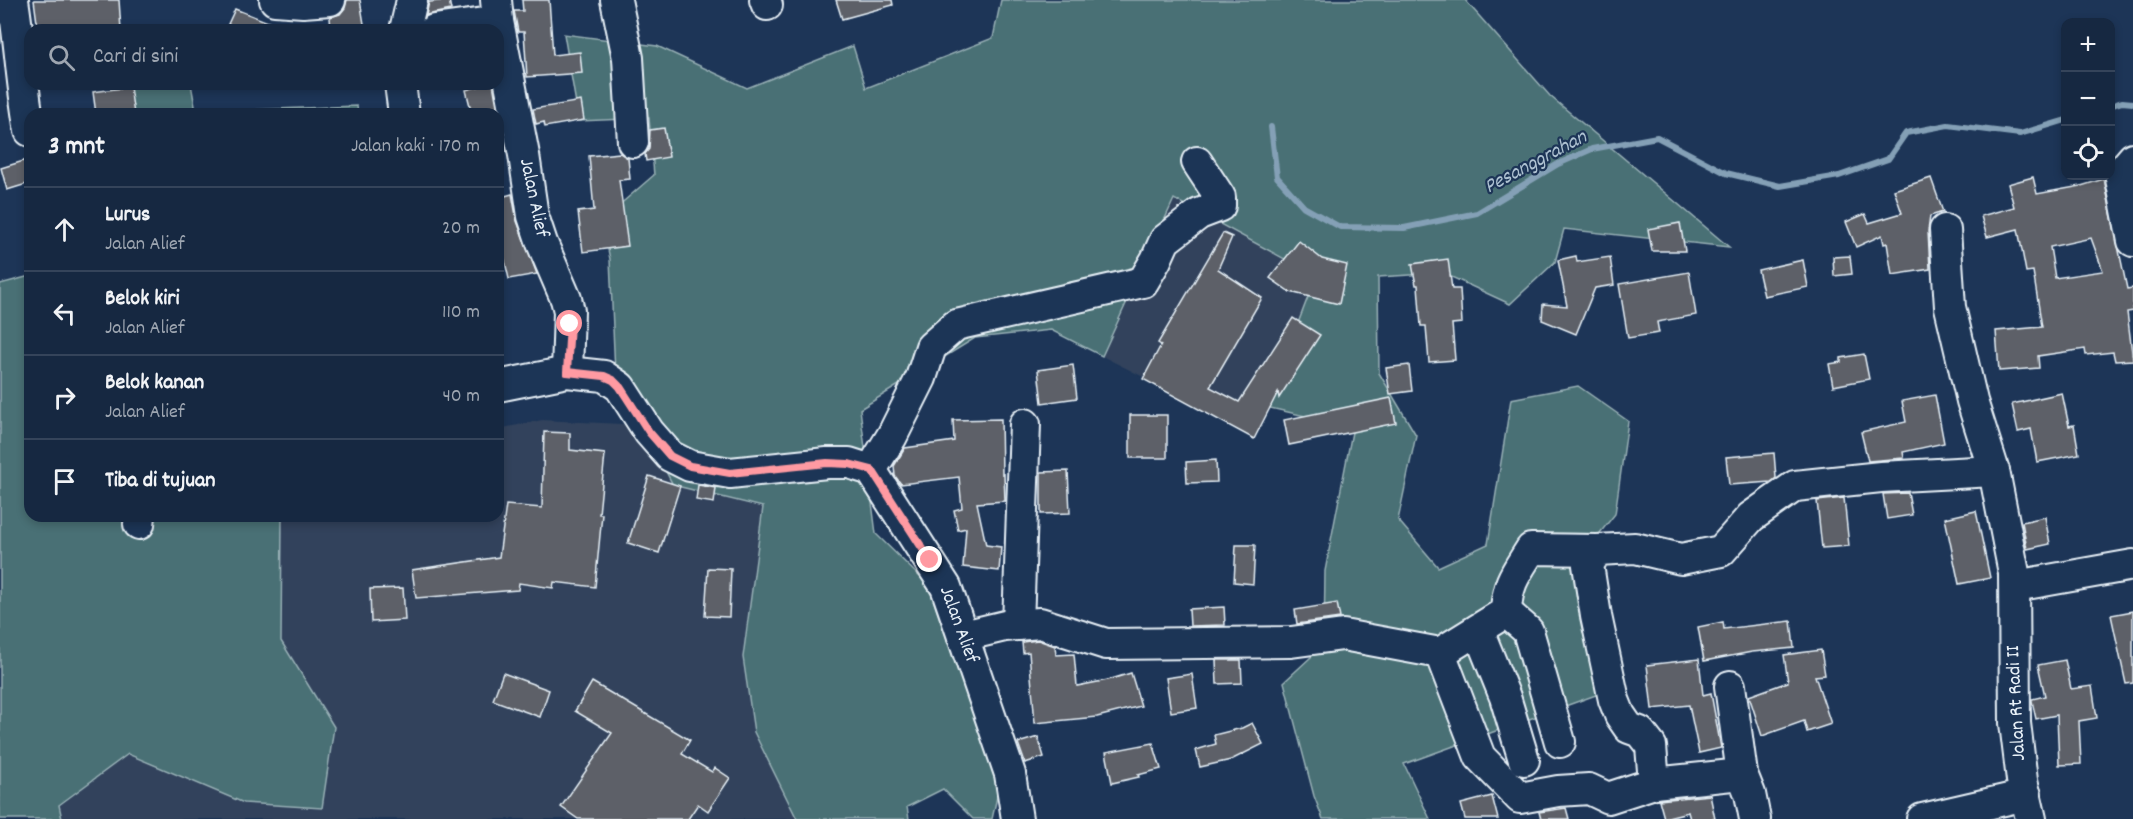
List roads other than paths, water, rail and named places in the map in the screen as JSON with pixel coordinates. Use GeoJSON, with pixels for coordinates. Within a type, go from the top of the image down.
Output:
{"type":"FeatureCollection","features":[{"type":"Feature","properties":{"kind":"street"},"geometry":{"type":"LineString","coordinates":[[0,4],[13,0],[26,108]]}},
{"type":"Feature","properties":{"kind":"street"},"geometry":{"type":"LineString","coordinates":[[275,0],[303,2],[330,0]]}},
{"type":"Feature","properties":{"kind":"street"},"geometry":{"type":"LineString","coordinates":[[406,24],[412,0]]}},
{"type":"Feature","properties":{"kind":"street"},"geometry":{"type":"LineString","coordinates":[[616,0],[628,57],[633,142]]}},
{"type":"Feature","properties":{"kind":"street"},"geometry":{"type":"LineString","coordinates":[[453,24],[497,10]]}},
{"type":"Feature","properties":{"kind":"street","name":"Jalan Alief"},"geometry":{"type":"LineString","coordinates":[[504,48],[524,155],[532,216],[569,311],[567,372]]}},
{"type":"Feature","properties":{"kind":"street"},"geometry":{"type":"LineString","coordinates":[[401,90],[403,108]]}},
{"type":"Feature","properties":{"kind":"street"},"geometry":{"type":"LineString","coordinates":[[2133,158],[2120,173],[2133,241]]}},
{"type":"Feature","properties":{"kind":"street"},"geometry":{"type":"LineString","coordinates":[[504,385],[567,372],[604,376],[613,380],[620,387],[649,432],[670,456],[690,466],[730,473],[827,463],[849,464],[872,470],[921,378],[931,347],[956,325],[1143,282],[1165,240],[1199,214],[1220,206],[1220,197],[1197,162]]}},
{"type":"Feature","properties":{"kind":"street","name":"Jalan Rt Radi II"},"geometry":{"type":"LineString","coordinates":[[1945,230],[1950,308],[1972,401],[1994,471],[2014,573],[2014,723],[2028,807]]}},
{"type":"Feature","properties":{"kind":"street"},"geometry":{"type":"LineString","coordinates":[[1018,625],[1025,424]]}},
{"type":"Feature","properties":{"kind":"street","name":"Jalan Alief"},"geometry":{"type":"LineString","coordinates":[[872,470],[946,587],[1010,774],[1017,819]]}},
{"type":"Feature","properties":{"kind":"street"},"geometry":{"type":"LineString","coordinates":[[1506,612],[1507,593],[1514,576],[1531,549],[1635,548],[1681,559],[1721,551],[1751,517],[1795,486],[1881,477],[1994,471]]}},
{"type":"Feature","properties":{"kind":"street"},"geometry":{"type":"LineString","coordinates":[[1597,550],[1588,566],[1614,699],[1620,715],[1629,728],[1640,732],[1651,746],[1654,783]]}},
{"type":"Feature","properties":{"kind":"street"},"geometry":{"type":"LineString","coordinates":[[2015,586],[2133,565]]}},
{"type":"Feature","properties":{"kind":"street"},"geometry":{"type":"LineString","coordinates":[[963,636],[1005,626],[1040,623],[1106,644],[1291,642],[1343,635],[1440,653],[1506,612]]}},
{"type":"Feature","properties":{"kind":"street"},"geometry":{"type":"LineString","coordinates":[[1506,612],[1528,631],[1560,742]]}},
{"type":"Feature","properties":{"kind":"street"},"geometry":{"type":"LineString","coordinates":[[1478,630],[1505,697],[1524,760]]}},
{"type":"Feature","properties":{"kind":"street"},"geometry":{"type":"LineString","coordinates":[[1440,653],[1480,757],[1520,798],[1558,791],[1589,789],[1608,798],[1654,783],[1742,774]]}},
{"type":"Feature","properties":{"kind":"street"},"geometry":{"type":"LineString","coordinates":[[1730,686],[1742,774],[1750,794],[1755,819]]}},
{"type":"Feature","properties":{"kind":"street"},"geometry":{"type":"LineString","coordinates":[[1922,819],[2028,807]]}},
{"type":"Feature","properties":{"kind":"waterway","name":"Pesanggrahan"},"geometry":{"type":"LineString","coordinates":[[2115,104],[2122,102],[2133,103]]}},
{"type":"Feature","properties":{"kind":"waterway","name":"Pesanggrahan"},"geometry":{"type":"LineString","coordinates":[[1271,127],[1277,177],[1304,207],[1340,227],[1404,228],[1477,213],[1558,164],[1592,149],[1657,137],[1726,173],[1780,186],[1839,176],[1888,159],[1906,133],[1948,125],[2020,134],[2061,122]]}}]}
